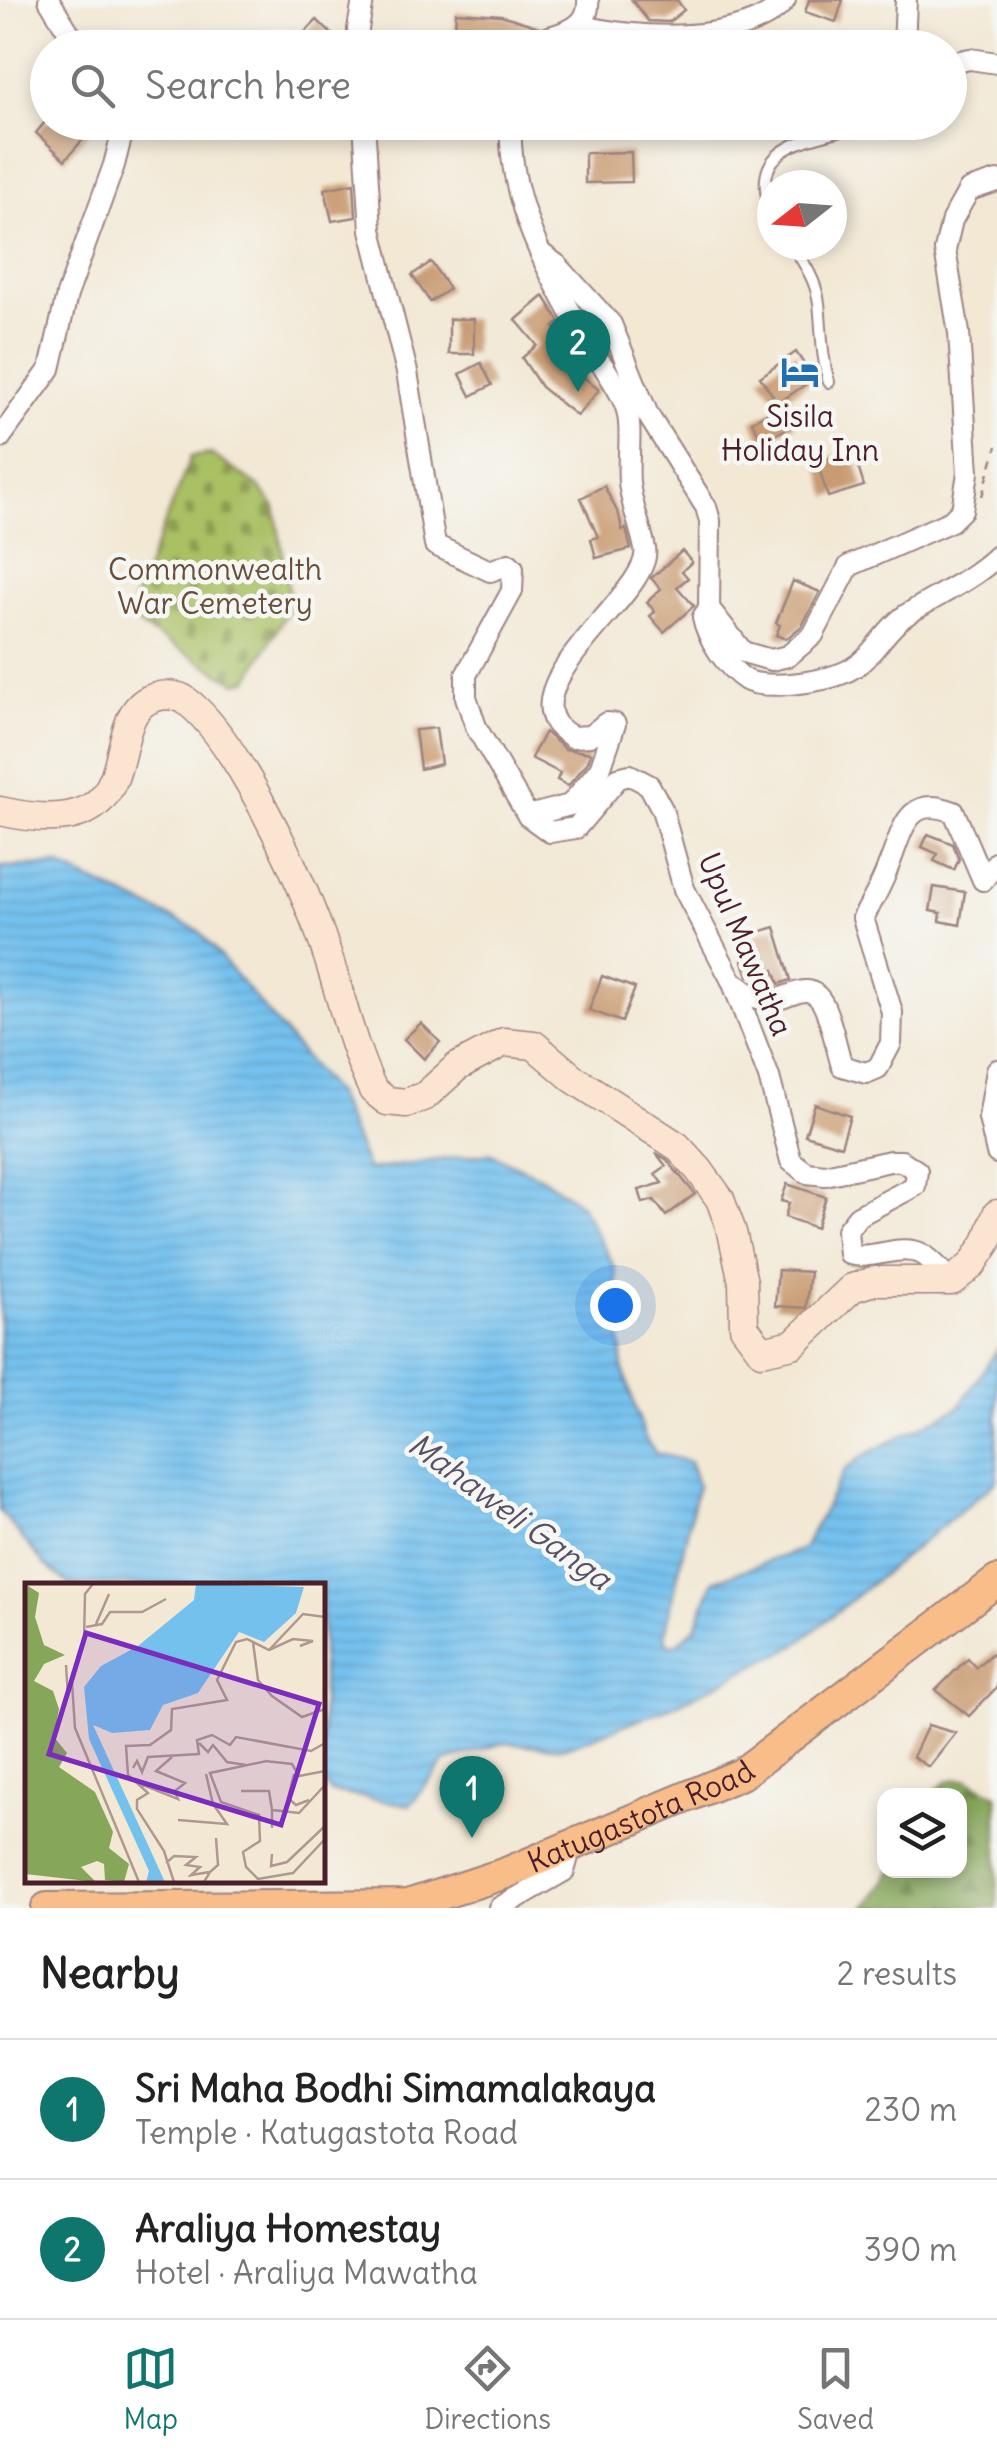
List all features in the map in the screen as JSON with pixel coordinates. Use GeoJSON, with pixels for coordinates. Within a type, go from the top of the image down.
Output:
{"type":"FeatureCollection","features":[{"type":"Feature","properties":{"kind":"main road","name":"Katugastota Road"},"geometry":{"type":"LineString","coordinates":[[47,1908],[408,1905],[506,1873],[740,1774],[997,1581]]}},
{"type":"Feature","properties":{"kind":"street"},"geometry":{"type":"LineString","coordinates":[[49,0],[67,30]]}},
{"type":"Feature","properties":{"kind":"street"},"geometry":{"type":"LineString","coordinates":[[358,30],[363,0]]}},
{"type":"Feature","properties":{"kind":"street"},"geometry":{"type":"LineString","coordinates":[[581,25],[589,13],[588,0]]}},
{"type":"Feature","properties":{"kind":"street"},"geometry":{"type":"LineString","coordinates":[[718,30],[736,28],[777,10],[785,0]]}},
{"type":"Feature","properties":{"kind":"street"},"geometry":{"type":"LineString","coordinates":[[905,30],[906,0]]}},
{"type":"Feature","properties":{"kind":"street"},"geometry":{"type":"LineString","coordinates":[[567,30],[581,25],[620,30]]}},
{"type":"Feature","properties":{"kind":"street"},"geometry":{"type":"LineString","coordinates":[[967,60],[997,63]]}},
{"type":"Feature","properties":{"kind":"street"},"geometry":{"type":"LineString","coordinates":[[0,438],[50,368],[67,295],[120,140]]}},
{"type":"Feature","properties":{"kind":"street"},"geometry":{"type":"LineString","coordinates":[[365,140],[371,230],[407,372],[435,546],[490,572],[509,564],[513,568],[512,591],[466,675],[466,697],[476,726],[528,816],[570,805],[600,769],[615,724],[606,723],[590,736],[572,737],[554,722],[550,700],[574,651],[636,579],[647,555],[630,487],[626,408],[558,290],[542,254],[518,194],[510,140]]}},
{"type":"Feature","properties":{"kind":"street"},"geometry":{"type":"LineString","coordinates":[[709,608],[743,652],[771,660],[788,656],[813,635],[850,566],[951,521],[962,510],[968,474],[959,333],[945,250],[952,220],[969,190],[997,181]]}},
{"type":"Feature","properties":{"kind":"street"},"geometry":{"type":"LineString","coordinates":[[542,254],[558,265],[611,324],[648,416],[706,507],[710,522],[709,608],[703,617],[705,627],[720,653],[746,680],[770,685],[815,680],[852,669],[901,618],[997,556]]}},
{"type":"Feature","properties":{"kind":"street"},"geometry":{"type":"LineString","coordinates":[[0,811],[57,820],[81,815],[112,786],[134,712],[143,701],[162,695],[182,698],[215,729],[287,853],[318,926],[372,1090],[387,1102],[406,1103],[425,1096],[456,1067],[504,1042],[534,1045],[574,1079],[677,1146],[699,1170],[720,1199],[732,1232],[743,1282],[744,1327],[762,1352],[794,1344],[852,1288],[874,1281],[952,1281],[972,1265],[987,1242],[997,1214]]}},
{"type":"Feature","properties":{"kind":"street","name":"Upul Mawatha"},"geometry":{"type":"LineString","coordinates":[[528,816],[550,832],[576,828],[618,778],[630,776],[650,785],[662,808],[684,889],[732,981],[769,1077],[791,1161],[808,1173],[824,1175],[890,1161],[902,1162],[918,1172],[915,1186],[858,1216],[848,1230],[849,1254],[860,1257],[906,1250],[922,1254],[952,1281]]}},
{"type":"Feature","properties":{"kind":"street"},"geometry":{"type":"LineString","coordinates":[[732,981],[753,998],[776,1000],[798,990],[812,992],[823,1004],[842,1066],[866,1073],[878,1068],[891,1043],[892,1012],[863,918],[888,870],[903,824],[912,813],[935,805],[954,812],[983,880],[997,862]]}},
{"type":"Feature","properties":{"kind":"street"},"geometry":{"type":"LineString","coordinates":[[997,1070],[988,1118],[997,1153]]}},
{"type":"Feature","properties":{"kind":"street"},"geometry":{"type":"LineString","coordinates":[[499,1908],[564,1871],[571,1846]]}},
{"type":"Feature","properties":{"kind":"lane"},"geometry":{"type":"LineString","coordinates":[[766,170],[780,152],[804,140]]}},
{"type":"Feature","properties":{"kind":"lane"},"geometry":{"type":"LineString","coordinates":[[801,260],[819,300],[821,355],[829,382]]}},
{"type":"Feature","properties":{"kind":"green space","name":"Commonwealth War Cemetery"},"geometry":{"type":"Polygon","coordinates":[[[211,454],[258,486],[275,507],[291,605],[249,679],[237,683],[138,625],[133,603],[191,457],[211,454]]]}},
{"type":"Feature","properties":{"kind":"green space"},"geometry":{"type":"Polygon","coordinates":[[[968,1779],[997,1795],[997,1908],[865,1908],[888,1878],[967,1878],[967,1788],[938,1788],[950,1780],[968,1779]]]}},
{"type":"Feature","properties":{"kind":"water","name":"Mahaweli Ganga"},"geometry":{"type":"Polygon","coordinates":[[[57,865],[198,930],[336,1095],[368,1170],[489,1153],[542,1177],[581,1205],[615,1268],[623,1369],[645,1438],[655,1453],[690,1462],[697,1486],[665,1634],[667,1644],[675,1645],[696,1627],[713,1581],[803,1549],[844,1471],[861,1457],[959,1407],[997,1350],[997,1481],[795,1646],[664,1710],[563,1748],[503,1743],[445,1762],[410,1805],[331,1792],[325,1785],[325,1583],[68,1583],[44,1564],[0,1511],[0,867],[57,865]]]}},
{"type":"Feature","properties":{"kind":"building"},"geometry":{"type":"Polygon","coordinates":[[[632,0],[677,0],[684,10],[669,22],[648,21],[632,0]]]}},
{"type":"Feature","properties":{"kind":"building"},"geometry":{"type":"Polygon","coordinates":[[[809,0],[843,0],[836,22],[805,12],[809,0]]]}},
{"type":"Feature","properties":{"kind":"building"},"geometry":{"type":"Polygon","coordinates":[[[456,12],[501,15],[536,26],[523,30],[455,30],[456,12]]]}},
{"type":"Feature","properties":{"kind":"building"},"geometry":{"type":"Polygon","coordinates":[[[317,20],[328,30],[307,30],[317,20]]]}},
{"type":"Feature","properties":{"kind":"building"},"geometry":{"type":"Polygon","coordinates":[[[44,140],[82,140],[65,160],[44,140]]]}},
{"type":"Feature","properties":{"kind":"building"},"geometry":{"type":"Polygon","coordinates":[[[631,152],[632,182],[585,183],[585,153],[631,152]]]}},
{"type":"Feature","properties":{"kind":"building"},"geometry":{"type":"Polygon","coordinates":[[[354,183],[356,217],[332,221],[325,189],[354,183]]]}},
{"type":"Feature","properties":{"kind":"building"},"geometry":{"type":"Polygon","coordinates":[[[431,262],[449,289],[430,302],[412,275],[431,262]]]}},
{"type":"Feature","properties":{"kind":"building"},"geometry":{"type":"Polygon","coordinates":[[[544,296],[560,322],[554,327],[582,360],[571,367],[599,390],[577,416],[541,387],[522,358],[537,345],[516,320],[544,296]]]}},
{"type":"Feature","properties":{"kind":"building"},"geometry":{"type":"Polygon","coordinates":[[[449,319],[474,319],[474,354],[449,354],[449,319]]]}},
{"type":"Feature","properties":{"kind":"building"},"geometry":{"type":"Polygon","coordinates":[[[796,352],[814,379],[778,403],[760,377],[796,352]]]}},
{"type":"Feature","properties":{"kind":"building"},"geometry":{"type":"Polygon","coordinates":[[[481,363],[492,385],[471,396],[460,374],[481,363]]]}},
{"type":"Feature","properties":{"kind":"building"},"geometry":{"type":"Polygon","coordinates":[[[786,403],[796,424],[762,441],[752,421],[786,403]]]}},
{"type":"Feature","properties":{"kind":"building"},"geometry":{"type":"Polygon","coordinates":[[[853,451],[864,486],[828,497],[817,462],[853,451]]]}},
{"type":"Feature","properties":{"kind":"building"},"geometry":{"type":"Polygon","coordinates":[[[604,486],[622,530],[626,529],[631,549],[596,558],[591,539],[598,537],[581,498],[604,486]]]}},
{"type":"Feature","properties":{"kind":"building"},"geometry":{"type":"Polygon","coordinates":[[[682,551],[692,562],[682,571],[688,578],[677,587],[694,606],[664,632],[650,616],[655,612],[647,602],[661,589],[651,578],[682,551]]]}},
{"type":"Feature","properties":{"kind":"building"},"geometry":{"type":"Polygon","coordinates":[[[793,581],[820,592],[802,626],[786,639],[776,635],[780,625],[776,623],[793,581]]]}},
{"type":"Feature","properties":{"kind":"building"},"geometry":{"type":"Polygon","coordinates":[[[436,728],[441,764],[420,769],[415,730],[436,728]]]}},
{"type":"Feature","properties":{"kind":"building"},"geometry":{"type":"Polygon","coordinates":[[[545,732],[565,749],[591,753],[568,786],[557,780],[560,773],[531,758],[545,732]]]}},
{"type":"Feature","properties":{"kind":"building"},"geometry":{"type":"Polygon","coordinates":[[[928,834],[953,844],[959,859],[954,870],[934,861],[938,854],[922,847],[928,834]]]}},
{"type":"Feature","properties":{"kind":"building"},"geometry":{"type":"Polygon","coordinates":[[[934,887],[965,892],[960,925],[940,921],[941,913],[930,911],[934,887]]]}},
{"type":"Feature","properties":{"kind":"building"},"geometry":{"type":"Polygon","coordinates":[[[775,927],[791,980],[779,984],[774,970],[748,976],[736,939],[775,927]]]}},
{"type":"Feature","properties":{"kind":"building"},"geometry":{"type":"Polygon","coordinates":[[[602,976],[635,988],[622,1022],[589,1010],[602,976]]]}},
{"type":"Feature","properties":{"kind":"building"},"geometry":{"type":"Polygon","coordinates":[[[421,1023],[440,1042],[424,1059],[404,1039],[421,1023]]]}},
{"type":"Feature","properties":{"kind":"building"},"geometry":{"type":"Polygon","coordinates":[[[815,1104],[850,1116],[841,1146],[805,1135],[815,1104]]]}},
{"type":"Feature","properties":{"kind":"building"},"geometry":{"type":"Polygon","coordinates":[[[656,1153],[666,1159],[695,1194],[666,1216],[654,1200],[643,1203],[639,1190],[662,1183],[655,1174],[666,1166],[656,1153]]]}},
{"type":"Feature","properties":{"kind":"building"},"geometry":{"type":"Polygon","coordinates":[[[787,1184],[826,1197],[816,1228],[785,1217],[789,1203],[781,1201],[787,1184]]]}},
{"type":"Feature","properties":{"kind":"building"},"geometry":{"type":"Polygon","coordinates":[[[778,1270],[810,1272],[806,1308],[775,1306],[778,1270]]]}},
{"type":"Feature","properties":{"kind":"building"},"geometry":{"type":"Polygon","coordinates":[[[997,1649],[997,1687],[969,1716],[936,1690],[968,1658],[976,1667],[997,1649]]]}},
{"type":"Feature","properties":{"kind":"building"},"geometry":{"type":"Polygon","coordinates":[[[928,1725],[956,1733],[929,1767],[913,1757],[928,1725]]]}},
{"type":"Feature","properties":{"kind":"place","name":"Sisila Holiday Inn"},"geometry":{"type":"Point","coordinates":[800,372]}},
{"type":"Feature","properties":{"kind":"place","name":"Araliya Homestay"},"geometry":{"type":"Point","coordinates":[578,392]}},
{"type":"Feature","properties":{"kind":"place","name":"Sri Maha Bodhi Simamalakaya"},"geometry":{"type":"Point","coordinates":[472,1838]}}]}
